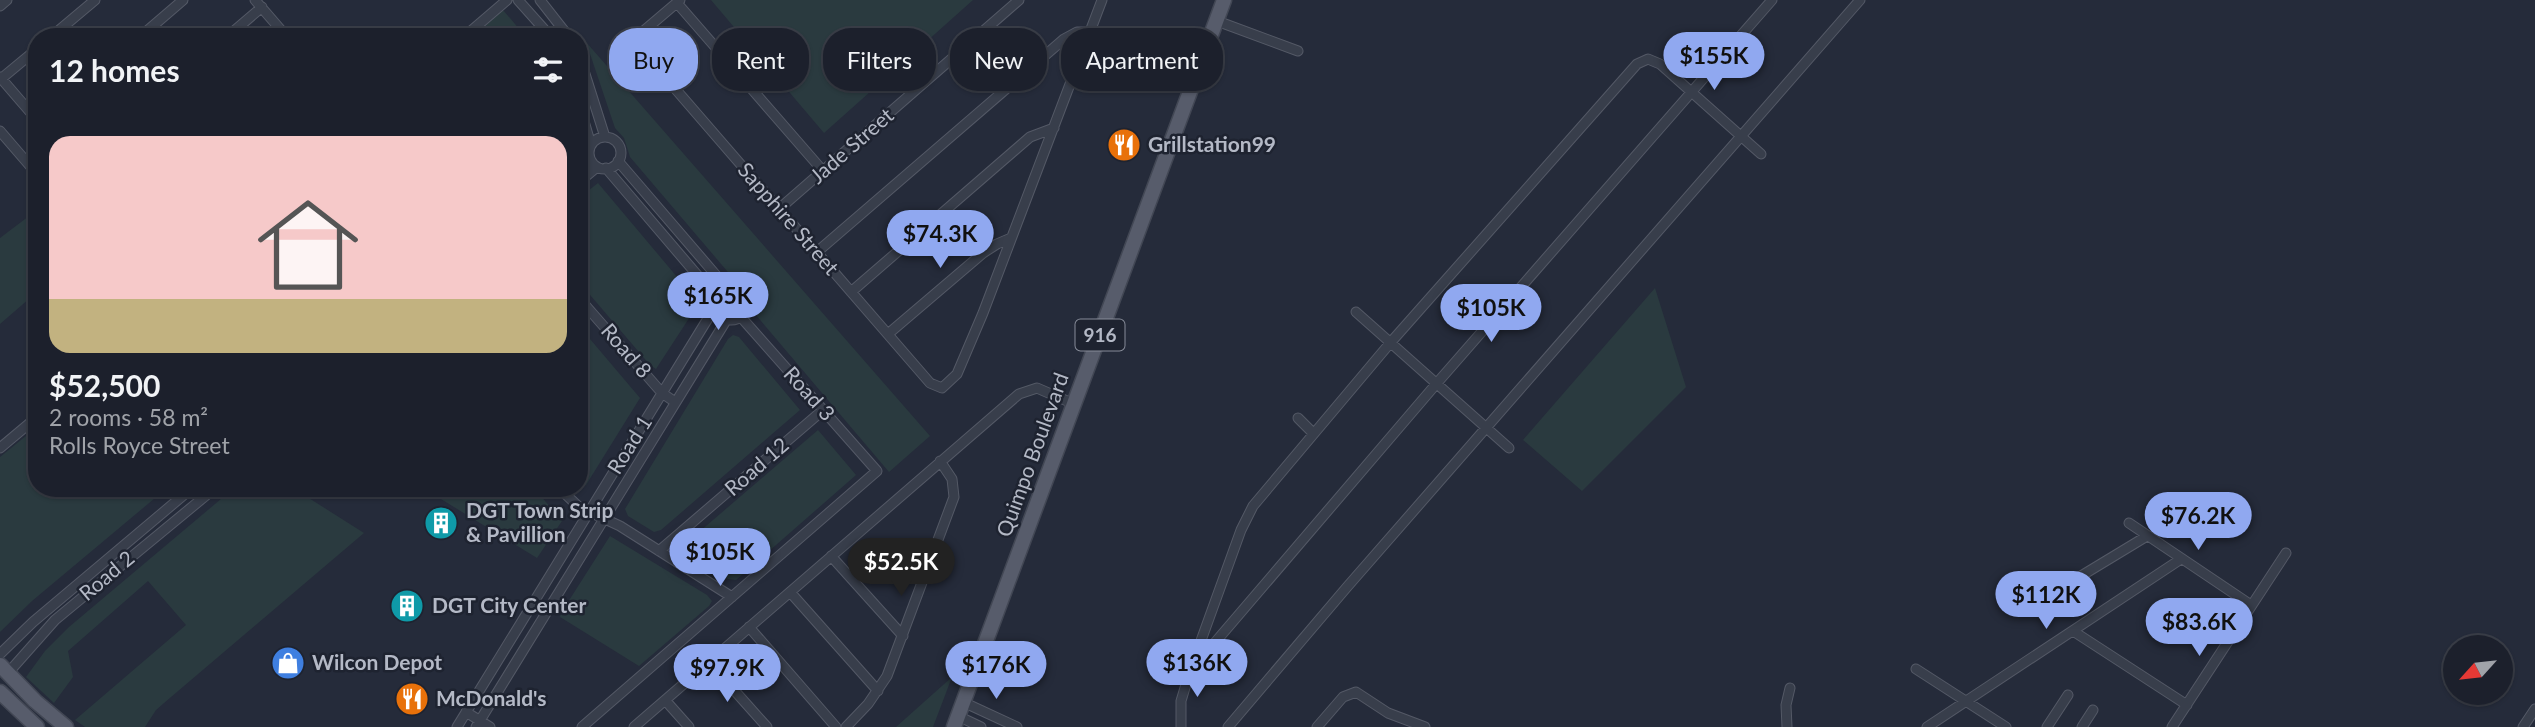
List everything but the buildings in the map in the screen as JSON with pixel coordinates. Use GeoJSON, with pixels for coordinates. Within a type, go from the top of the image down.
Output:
{"type":"FeatureCollection","features":[{"type":"Feature","properties":{"kind":"main road","name":"Quimpo Boulevard"},"geometry":{"type":"LineString","coordinates":[[959,715],[1224,0]]}},
{"type":"Feature","properties":{"kind":"main road"},"geometry":{"type":"LineString","coordinates":[[4,669],[59,725]]}},
{"type":"Feature","properties":{"kind":"main road"},"geometry":{"type":"LineString","coordinates":[[0,692],[37,727]]}},
{"type":"Feature","properties":{"kind":"street"},"geometry":{"type":"LineString","coordinates":[[0,6],[8,0]]}},
{"type":"Feature","properties":{"kind":"street"},"geometry":{"type":"LineString","coordinates":[[62,28],[95,0]]}},
{"type":"Feature","properties":{"kind":"street"},"geometry":{"type":"LineString","coordinates":[[150,28],[183,0]]}},
{"type":"Feature","properties":{"kind":"street"},"geometry":{"type":"LineString","coordinates":[[474,28],[507,0]]}},
{"type":"Feature","properties":{"kind":"street"},"geometry":{"type":"LineString","coordinates":[[519,0],[543,28]]}},
{"type":"Feature","properties":{"kind":"street"},"geometry":{"type":"LineString","coordinates":[[540,0],[562,28]]}},
{"type":"Feature","properties":{"kind":"street","name":"Jade Street"},"geometry":{"type":"LineString","coordinates":[[779,209],[1019,0]]}},
{"type":"Feature","properties":{"kind":"street"},"geometry":{"type":"LineString","coordinates":[[1092,28],[1102,0]]}},
{"type":"Feature","properties":{"kind":"street"},"geometry":{"type":"LineString","coordinates":[[1190,671],[1437,383],[1772,0]]}},
{"type":"Feature","properties":{"kind":"street"},"geometry":{"type":"LineString","coordinates":[[1228,727],[1860,0]]}},
{"type":"Feature","properties":{"kind":"street"},"geometry":{"type":"LineString","coordinates":[[678,1],[823,171]]}},
{"type":"Feature","properties":{"kind":"street","name":"Sapphire Street"},"geometry":{"type":"LineString","coordinates":[[678,1],[633,40],[936,387],[947,386],[957,374],[1011,239]]}},
{"type":"Feature","properties":{"kind":"street"},"geometry":{"type":"LineString","coordinates":[[235,28],[258,4],[279,28]]}},
{"type":"Feature","properties":{"kind":"street"},"geometry":{"type":"LineString","coordinates":[[1217,21],[1298,51]]}},
{"type":"Feature","properties":{"kind":"street"},"geometry":{"type":"LineString","coordinates":[[817,252],[1061,42]]}},
{"type":"Feature","properties":{"kind":"street"},"geometry":{"type":"LineString","coordinates":[[28,56],[1,78],[28,110]]}},
{"type":"Feature","properties":{"kind":"street"},"geometry":{"type":"LineString","coordinates":[[1181,727],[1181,701],[1190,671],[1246,517],[1260,496],[1391,342],[1637,64],[1648,59],[1654,61],[1761,154]]}},
{"type":"Feature","properties":{"kind":"street"},"geometry":{"type":"LineString","coordinates":[[588,83],[605,137]]}},
{"type":"Feature","properties":{"kind":"street"},"geometry":{"type":"LineString","coordinates":[[888,334],[983,253],[1011,239],[1068,91]]}},
{"type":"Feature","properties":{"kind":"street"},"geometry":{"type":"LineString","coordinates":[[851,292],[1030,137],[1054,128]]}},
{"type":"Feature","properties":{"kind":"street"},"geometry":{"type":"LineString","coordinates":[[0,131],[28,164]]}},
{"type":"Feature","properties":{"kind":"street"},"geometry":{"type":"LineString","coordinates":[[588,135],[591,145],[589,155],[716,302],[719,314],[727,319],[740,316],[746,304],[744,295],[737,289],[727,288],[618,160]]}},
{"type":"Feature","properties":{"kind":"street"},"geometry":{"type":"LineString","coordinates":[[588,177],[618,160],[620,152],[617,143],[605,137],[597,139],[591,145]]}},
{"type":"Feature","properties":{"kind":"street"},"geometry":{"type":"LineString","coordinates":[[716,302],[727,288]]}},
{"type":"Feature","properties":{"kind":"street","name":"Road 1"},"geometry":{"type":"LineString","coordinates":[[457,727],[716,302]]}},
{"type":"Feature","properties":{"kind":"street","name":"Road 8"},"geometry":{"type":"LineString","coordinates":[[588,308],[662,393],[675,402]]}},
{"type":"Feature","properties":{"kind":"street"},"geometry":{"type":"LineString","coordinates":[[1356,312],[1509,448]]}},
{"type":"Feature","properties":{"kind":"street","name":"Road 3"},"geometry":{"type":"LineString","coordinates":[[732,597],[877,471],[740,316]]}},
{"type":"Feature","properties":{"kind":"street","name":"Road 1"},"geometry":{"type":"LineString","coordinates":[[478,724],[727,319]]}},
{"type":"Feature","properties":{"kind":"street"},"geometry":{"type":"LineString","coordinates":[[634,727],[1024,391],[1037,388],[1074,404]]}},
{"type":"Feature","properties":{"kind":"street","name":"Road 12"},"geometry":{"type":"LineString","coordinates":[[659,551],[823,410]]}},
{"type":"Feature","properties":{"kind":"street"},"geometry":{"type":"LineString","coordinates":[[1298,418],[1313,433]]}},
{"type":"Feature","properties":{"kind":"street"},"geometry":{"type":"LineString","coordinates":[[0,448],[28,425]]}},
{"type":"Feature","properties":{"kind":"street"},"geometry":{"type":"LineString","coordinates":[[846,727],[878,691],[887,676],[954,497],[953,479],[940,461]]}},
{"type":"Feature","properties":{"kind":"street","name":"Road 2"},"geometry":{"type":"LineString","coordinates":[[0,653],[181,497]]}},
{"type":"Feature","properties":{"kind":"street","name":"Road 2"},"geometry":{"type":"LineString","coordinates":[[4,669],[47,627],[204,497]]}},
{"type":"Feature","properties":{"kind":"street"},"geometry":{"type":"LineString","coordinates":[[567,497],[732,597],[582,727]]}},
{"type":"Feature","properties":{"kind":"street"},"geometry":{"type":"LineString","coordinates":[[2129,523],[2251,605]]}},
{"type":"Feature","properties":{"kind":"street"},"geometry":{"type":"LineString","coordinates":[[2076,579],[2147,536]]}},
{"type":"Feature","properties":{"kind":"street"},"geometry":{"type":"LineString","coordinates":[[126,543],[135,554]]}},
{"type":"Feature","properties":{"kind":"street"},"geometry":{"type":"LineString","coordinates":[[2172,727],[2286,552]]}},
{"type":"Feature","properties":{"kind":"street"},"geometry":{"type":"LineString","coordinates":[[831,556],[903,636]]}},
{"type":"Feature","properties":{"kind":"street"},"geometry":{"type":"LineString","coordinates":[[1927,727],[2181,559]]}},
{"type":"Feature","properties":{"kind":"street"},"geometry":{"type":"LineString","coordinates":[[557,563],[571,572]]}},
{"type":"Feature","properties":{"kind":"street"},"geometry":{"type":"LineString","coordinates":[[790,592],[878,691]]}},
{"type":"Feature","properties":{"kind":"street"},"geometry":{"type":"LineString","coordinates":[[749,627],[836,727]]}},
{"type":"Feature","properties":{"kind":"street"},"geometry":{"type":"LineString","coordinates":[[2073,631],[2187,705]]}},
{"type":"Feature","properties":{"kind":"street"},"geometry":{"type":"LineString","coordinates":[[709,662],[767,727]]}},
{"type":"Feature","properties":{"kind":"street"},"geometry":{"type":"LineString","coordinates":[[1916,669],[2006,727]]}},
{"type":"Feature","properties":{"kind":"street"},"geometry":{"type":"LineString","coordinates":[[1787,727],[1786,705],[1790,688]]}},
{"type":"Feature","properties":{"kind":"street"},"geometry":{"type":"LineString","coordinates":[[1317,727],[1343,697],[1356,692],[1388,713],[1425,727]]}},
{"type":"Feature","properties":{"kind":"street"},"geometry":{"type":"LineString","coordinates":[[2048,727],[2068,695]]}},
{"type":"Feature","properties":{"kind":"street"},"geometry":{"type":"LineString","coordinates":[[665,700],[689,727]]}},
{"type":"Feature","properties":{"kind":"street"},"geometry":{"type":"LineString","coordinates":[[2523,727],[2535,709]]}},
{"type":"Feature","properties":{"kind":"street"},"geometry":{"type":"LineString","coordinates":[[2082,727],[2093,710]]}},
{"type":"Feature","properties":{"kind":"street"},"geometry":{"type":"LineString","coordinates":[[466,712],[478,724],[490,727]]}},
{"type":"Feature","properties":{"kind":"street"},"geometry":{"type":"LineString","coordinates":[[959,715],[981,727]]}},
{"type":"Feature","properties":{"kind":"street"},"geometry":{"type":"LineString","coordinates":[[959,715],[1017,727]]}},
{"type":"Feature","properties":{"kind":"shaded area"},"geometry":{"type":"Polygon","coordinates":[[[711,0],[973,0],[936,33],[936,28],[823,28],[823,91],[871,91],[824,133],[788,91],[809,91],[809,28],[735,28],[711,0]]]}},
{"type":"Feature","properties":{"kind":"shaded area"},"geometry":{"type":"Polygon","coordinates":[[[503,10],[518,28],[483,28],[503,10]]]}},
{"type":"Feature","properties":{"kind":"shaded area"},"geometry":{"type":"Polygon","coordinates":[[[588,44],[609,68],[609,91],[629,91],[930,436],[889,472],[755,314],[755,302],[748,287],[733,278],[630,157],[624,138],[615,128],[588,44]]]}},
{"type":"Feature","properties":{"kind":"shaded area"},"geometry":{"type":"Polygon","coordinates":[[[598,183],[699,303],[656,369],[588,293],[588,191],[598,183]]]}},
{"type":"Feature","properties":{"kind":"shaded area"},"geometry":{"type":"Polygon","coordinates":[[[28,217],[28,300],[0,324],[0,238],[28,217]]]}},
{"type":"Feature","properties":{"kind":"shaded area"},"geometry":{"type":"Polygon","coordinates":[[[1655,288],[1686,387],[1582,491],[1523,440],[1655,288]]]}},
{"type":"Feature","properties":{"kind":"shaded area"},"geometry":{"type":"Polygon","coordinates":[[[733,335],[739,337],[800,410],[661,530],[654,532],[628,516],[625,509],[728,339],[733,335]]]}},
{"type":"Feature","properties":{"kind":"shaded area"},"geometry":{"type":"Polygon","coordinates":[[[588,337],[640,398],[588,482],[588,337]]]}},
{"type":"Feature","properties":{"kind":"shaded area"},"geometry":{"type":"Polygon","coordinates":[[[818,430],[856,475],[736,580],[728,579],[683,550],[685,544],[818,430]]]}},
{"type":"Feature","properties":{"kind":"shaded area"},"geometry":{"type":"Polygon","coordinates":[[[28,434],[28,497],[156,497],[32,601],[0,632],[0,457],[28,434]]]}},
{"type":"Feature","properties":{"kind":"shaded area"},"geometry":{"type":"Polygon","coordinates":[[[223,497],[307,497],[364,533],[156,710],[145,727],[85,727],[75,720],[186,625],[148,581],[68,651],[73,677],[54,703],[26,677],[45,651],[69,627],[223,497]]]}},
{"type":"Feature","properties":{"kind":"shaded area"},"geometry":{"type":"Polygon","coordinates":[[[438,497],[542,497],[562,521],[537,558],[438,497]]]}},
{"type":"Feature","properties":{"kind":"shaded area"},"geometry":{"type":"Polygon","coordinates":[[[610,536],[707,595],[712,601],[639,666],[560,617],[610,536]]]}},
{"type":"Feature","properties":{"kind":"shaded area"},"geometry":{"type":"Polygon","coordinates":[[[952,677],[933,727],[896,727],[952,677]]]}},
{"type":"Feature","properties":{"kind":"place","name":"Grillstation99"},"geometry":{"type":"Point","coordinates":[1124,145]}},
{"type":"Feature","properties":{"kind":"place","name":"DGT Town Strip & Pavillion"},"geometry":{"type":"Point","coordinates":[441,523]}},
{"type":"Feature","properties":{"kind":"place","name":"DGT City Center"},"geometry":{"type":"Point","coordinates":[407,606]}},
{"type":"Feature","properties":{"kind":"place","name":"Wilcon Depot"},"geometry":{"type":"Point","coordinates":[288,663]}},
{"type":"Feature","properties":{"kind":"place","name":"McDonald's"},"geometry":{"type":"Point","coordinates":[412,699]}}]}
